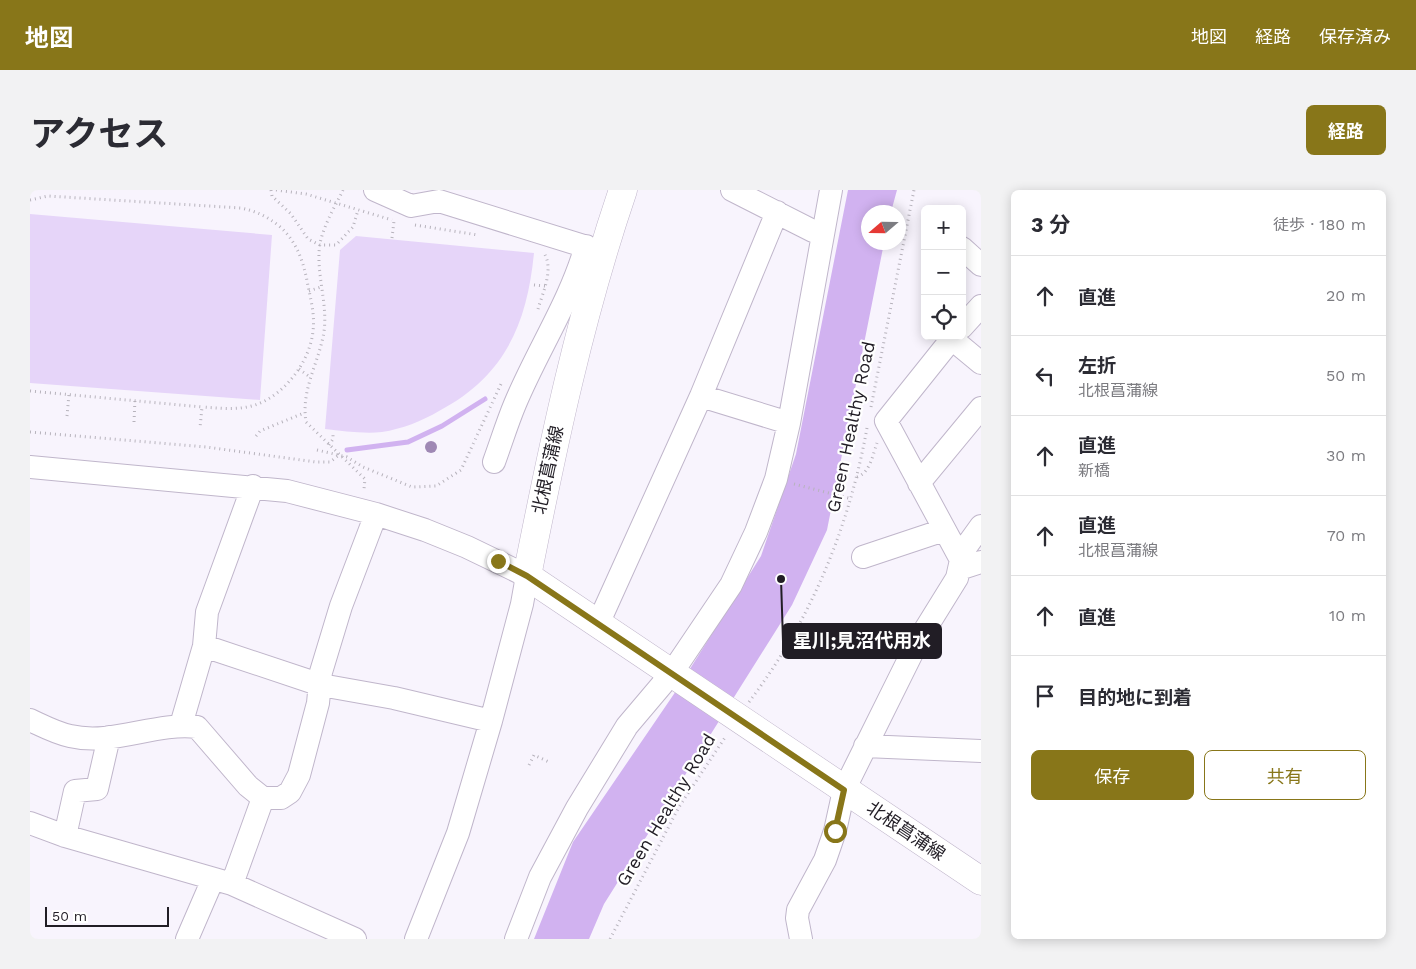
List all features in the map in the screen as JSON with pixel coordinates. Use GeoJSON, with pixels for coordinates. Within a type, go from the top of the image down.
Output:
{"type":"FeatureCollection","features":[{"type":"Feature","properties":{"kind":"main road","name":"北根菖蒲線"},"geometry":{"type":"LineString","coordinates":[[527,576],[563,397],[588,301],[595,249],[623,190]]}},
{"type":"Feature","properties":{"kind":"main road"},"geometry":{"type":"LineString","coordinates":[[527,576],[674,676]]}},
{"type":"Feature","properties":{"kind":"main road","name":"北根菖蒲線"},"geometry":{"type":"LineString","coordinates":[[674,676],[981,881]]}},
{"type":"Feature","properties":{"kind":"street"},"geometry":{"type":"LineString","coordinates":[[375,190],[411,206],[440,201],[595,249],[580,269],[515,403],[494,462]]}},
{"type":"Feature","properties":{"kind":"street"},"geometry":{"type":"LineString","coordinates":[[732,190],[775,204],[818,232]]}},
{"type":"Feature","properties":{"kind":"street"},"geometry":{"type":"LineString","coordinates":[[739,536],[754,504],[799,376],[818,232],[831,190]]}},
{"type":"Feature","properties":{"kind":"street"},"geometry":{"type":"LineString","coordinates":[[598,624],[702,396],[775,204]]}},
{"type":"Feature","properties":{"kind":"street"},"geometry":{"type":"LineString","coordinates":[[964,250],[981,264]]}},
{"type":"Feature","properties":{"kind":"street"},"geometry":{"type":"LineString","coordinates":[[966,323],[981,306]]}},
{"type":"Feature","properties":{"kind":"street"},"geometry":{"type":"LineString","coordinates":[[950,340],[874,421],[919,483],[944,530],[967,563]]}},
{"type":"Feature","properties":{"kind":"street"},"geometry":{"type":"LineString","coordinates":[[961,340],[981,363]]}},
{"type":"Feature","properties":{"kind":"street"},"geometry":{"type":"LineString","coordinates":[[702,396],[782,421]]}},
{"type":"Feature","properties":{"kind":"street"},"geometry":{"type":"LineString","coordinates":[[919,483],[981,408]]}},
{"type":"Feature","properties":{"kind":"street"},"geometry":{"type":"LineString","coordinates":[[516,939],[540,877],[577,808],[627,726],[674,676],[732,585],[752,541],[776,479],[782,421]]}},
{"type":"Feature","properties":{"kind":"street"},"geometry":{"type":"LineString","coordinates":[[30,467],[253,486],[286,491],[376,514],[467,546],[527,576],[522,604],[491,722],[458,833],[416,939]]}},
{"type":"Feature","properties":{"kind":"street"},"geometry":{"type":"LineString","coordinates":[[181,725],[204,646],[207,612],[253,486]]}},
{"type":"Feature","properties":{"kind":"street"},"geometry":{"type":"LineString","coordinates":[[30,720],[68,736],[82,738],[110,737],[181,725],[197,727],[248,786],[263,798],[281,798],[295,786],[321,685],[321,672],[341,606],[376,514]]}},
{"type":"Feature","properties":{"kind":"street"},"geometry":{"type":"LineString","coordinates":[[801,939],[796,918],[798,910],[826,860],[844,790],[918,642],[967,563],[966,544],[981,526]]}},
{"type":"Feature","properties":{"kind":"street"},"geometry":{"type":"LineString","coordinates":[[862,557],[944,530]]}},
{"type":"Feature","properties":{"kind":"street"},"geometry":{"type":"LineString","coordinates":[[204,646],[321,685],[394,698],[491,722]]}},
{"type":"Feature","properties":{"kind":"street"},"geometry":{"type":"LineString","coordinates":[[65,836],[76,791],[96,789],[110,737]]}},
{"type":"Feature","properties":{"kind":"street"},"geometry":{"type":"LineString","coordinates":[[865,746],[981,751]]}},
{"type":"Feature","properties":{"kind":"street"},"geometry":{"type":"LineString","coordinates":[[187,939],[222,881],[263,798]]}},
{"type":"Feature","properties":{"kind":"street"},"geometry":{"type":"LineString","coordinates":[[30,823],[65,836],[222,881],[355,939]]}},
{"type":"Feature","properties":{"kind":"path"},"geometry":{"type":"LineString","coordinates":[[271,190],[272,196],[291,214],[308,239],[320,245],[336,244],[353,227],[358,210]]}},
{"type":"Feature","properties":{"kind":"path"},"geometry":{"type":"LineString","coordinates":[[276,190],[306,194],[401,223]]}},
{"type":"Feature","properties":{"kind":"path"},"geometry":{"type":"LineString","coordinates":[[343,190],[320,245],[321,287],[325,316],[324,336],[310,377],[304,413],[306,422],[366,479],[364,489]]}},
{"type":"Feature","properties":{"kind":"path","name":"Green Healthy Road"},"geometry":{"type":"LineString","coordinates":[[610,939],[679,807],[735,716],[766,680],[795,633],[826,570],[851,498],[874,421],[914,190]]}},
{"type":"Feature","properties":{"kind":"path"},"geometry":{"type":"LineString","coordinates":[[30,200],[48,196],[241,208],[258,212],[279,226],[293,241],[304,264],[313,333],[299,369],[278,392],[259,404],[244,408],[202,407],[30,390]]}},
{"type":"Feature","properties":{"kind":"path"},"geometry":{"type":"LineString","coordinates":[[392,238],[394,221]]}},
{"type":"Feature","properties":{"kind":"path"},"geometry":{"type":"LineString","coordinates":[[411,225],[485,235]]}},
{"type":"Feature","properties":{"kind":"path"},"geometry":{"type":"LineString","coordinates":[[537,313],[545,286],[549,261],[540,248]]}},
{"type":"Feature","properties":{"kind":"path"},"geometry":{"type":"LineString","coordinates":[[534,285],[545,286]]}},
{"type":"Feature","properties":{"kind":"path"},"geometry":{"type":"LineString","coordinates":[[309,291],[321,287]]}},
{"type":"Feature","properties":{"kind":"path"},"geometry":{"type":"LineString","coordinates":[[299,369],[310,377]]}},
{"type":"Feature","properties":{"kind":"path"},"geometry":{"type":"LineString","coordinates":[[317,450],[339,455],[412,487],[436,486],[461,470],[505,377]]}},
{"type":"Feature","properties":{"kind":"path"},"geometry":{"type":"LineString","coordinates":[[67,416],[69,394]]}},
{"type":"Feature","properties":{"kind":"path"},"geometry":{"type":"LineString","coordinates":[[134,422],[135,399]]}},
{"type":"Feature","properties":{"kind":"path"},"geometry":{"type":"LineString","coordinates":[[200,428],[202,407]]}},
{"type":"Feature","properties":{"kind":"path"},"geometry":{"type":"LineString","coordinates":[[256,436],[260,431],[304,413]]}},
{"type":"Feature","properties":{"kind":"path"},"geometry":{"type":"LineString","coordinates":[[857,477],[862,475],[867,469],[874,421]]}},
{"type":"Feature","properties":{"kind":"path"},"geometry":{"type":"LineString","coordinates":[[30,432],[206,447],[316,462],[330,462],[339,455]]}},
{"type":"Feature","properties":{"kind":"path"},"geometry":{"type":"LineString","coordinates":[[329,444],[333,439],[333,432]]}},
{"type":"Feature","properties":{"kind":"path"},"geometry":{"type":"LineString","coordinates":[[793,484],[851,498]]}},
{"type":"Feature","properties":{"kind":"path"},"geometry":{"type":"LineString","coordinates":[[529,765],[534,756],[549,762]]}},
{"type":"Feature","properties":{"kind":"shaded area"},"geometry":{"type":"Polygon","coordinates":[[[848,190],[897,190],[893,205],[861,205],[861,250],[883,250],[827,530],[792,605],[604,904],[589,939],[534,939],[573,842],[676,691],[761,556],[796,454],[848,190]]]}},
{"type":"Feature","properties":{"kind":"shaded area"},"geometry":{"type":"Polygon","coordinates":[[[30,214],[272,235],[260,400],[30,383],[30,214]]]}},
{"type":"Feature","properties":{"kind":"shaded area"},"geometry":{"type":"Polygon","coordinates":[[[356,236],[534,253],[531,279],[518,325],[509,346],[481,382],[462,397],[426,418],[397,429],[375,433],[325,429],[340,250],[356,236]]]}},
{"type":"Feature","properties":{"kind":"waterway"},"geometry":{"type":"LineString","coordinates":[[347,450],[408,442],[442,426],[485,399]]}},
{"type":"Feature","properties":{"kind":"place","name":"星川;見沼代用水"},"geometry":{"type":"Point","coordinates":[781,579]}},
{"type":"Feature","properties":{"kind":"route"},"geometry":{"type":"LineString","coordinates":[[498,561],[527,576],[844,790],[835,831]]}}]}
